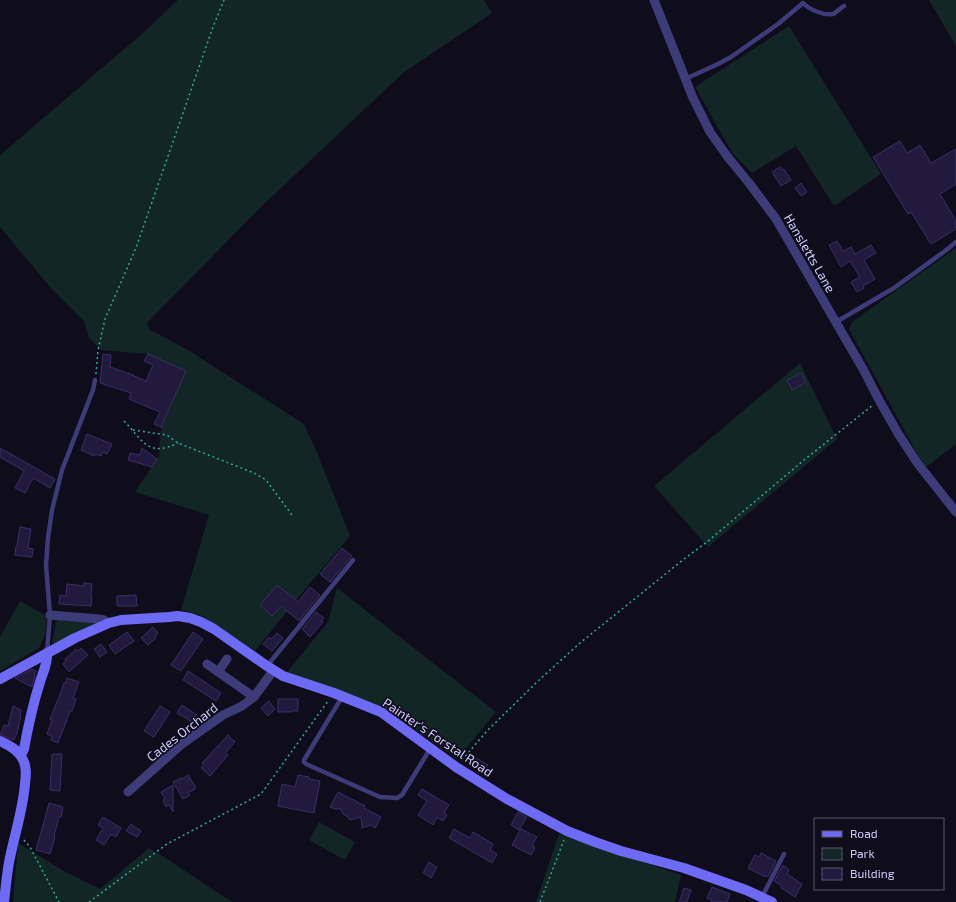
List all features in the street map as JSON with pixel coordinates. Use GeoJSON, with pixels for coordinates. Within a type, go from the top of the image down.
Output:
{"type":"FeatureCollection","features":[{"type":"Feature","properties":{"kind":"street","name":"Hansletts Lane"},"geometry":{"type":"LineString","coordinates":[[654,0],[685,79],[699,111],[714,138],[776,219],[863,369],[899,435],[918,464],[956,512]]}},
{"type":"Feature","properties":{"kind":"street"},"geometry":{"type":"LineString","coordinates":[[50,615],[98,619],[109,623]]}},
{"type":"Feature","properties":{"kind":"street","name":"Painter's Forstal Road"},"geometry":{"type":"LineString","coordinates":[[0,679],[47,653],[109,623],[169,616],[190,618],[214,629],[283,676],[381,712],[456,767],[506,798],[567,831],[622,851],[684,868],[746,890],[772,902]]}},
{"type":"Feature","properties":{"kind":"street"},"geometry":{"type":"LineString","coordinates":[[21,755],[24,749],[32,709],[47,660],[47,653]]}},
{"type":"Feature","properties":{"kind":"street"},"geometry":{"type":"LineString","coordinates":[[218,672],[227,659]]}},
{"type":"Feature","properties":{"kind":"street"},"geometry":{"type":"LineString","coordinates":[[207,664],[254,697]]}},
{"type":"Feature","properties":{"kind":"street","name":"Cades Orchard"},"geometry":{"type":"LineString","coordinates":[[128,792],[182,744],[222,715],[242,706],[254,697],[270,668]]}},
{"type":"Feature","properties":{"kind":"street"},"geometry":{"type":"LineString","coordinates":[[0,741],[13,747],[21,755],[25,766],[26,777],[23,802],[11,853],[4,902]]}},
{"type":"Feature","properties":{"kind":"lane"},"geometry":{"type":"LineString","coordinates":[[685,79],[731,57],[778,24],[804,1],[805,5],[823,14],[833,14],[844,6]]}},
{"type":"Feature","properties":{"kind":"lane"},"geometry":{"type":"LineString","coordinates":[[835,322],[894,288],[956,242]]}},
{"type":"Feature","properties":{"kind":"lane"},"geometry":{"type":"LineString","coordinates":[[47,653],[50,615],[46,565],[52,510],[62,470],[93,390],[95,380]]}},
{"type":"Feature","properties":{"kind":"lane"},"geometry":{"type":"LineString","coordinates":[[270,668],[353,560]]}},
{"type":"Feature","properties":{"kind":"lane"},"geometry":{"type":"LineString","coordinates":[[338,695],[304,760],[306,764],[380,797],[397,798],[402,795],[430,748]]}},
{"type":"Feature","properties":{"kind":"lane"},"geometry":{"type":"LineString","coordinates":[[762,898],[784,854]]}},
{"type":"Feature","properties":{"kind":"path"},"geometry":{"type":"LineString","coordinates":[[95,380],[98,350],[105,319],[136,248],[213,27],[224,0]]}},
{"type":"Feature","properties":{"kind":"path"},"geometry":{"type":"LineString","coordinates":[[456,767],[487,731],[538,681],[580,643],[707,542],[804,460],[879,400]]}},
{"type":"Feature","properties":{"kind":"path"},"geometry":{"type":"LineString","coordinates":[[124,421],[146,445],[157,449],[168,448],[178,442]]}},
{"type":"Feature","properties":{"kind":"path"},"geometry":{"type":"LineString","coordinates":[[133,430],[167,435],[178,442],[254,473],[266,480],[292,515]]}},
{"type":"Feature","properties":{"kind":"path"},"geometry":{"type":"LineString","coordinates":[[89,902],[167,844],[262,794],[338,695]]}},
{"type":"Feature","properties":{"kind":"path"},"geometry":{"type":"LineString","coordinates":[[540,902],[567,831]]}},
{"type":"Feature","properties":{"kind":"path"},"geometry":{"type":"LineString","coordinates":[[16,832],[30,847],[59,902]]}},
{"type":"Feature","properties":{"kind":"green space"},"geometry":{"type":"Polygon","coordinates":[[[178,0],[484,0],[492,13],[403,73],[262,206],[147,323],[149,329],[188,350],[304,424],[350,536],[255,651],[203,616],[181,610],[209,515],[135,492],[159,456],[161,427],[185,371],[148,354],[101,350],[89,338],[84,321],[49,286],[0,227],[0,155],[143,33],[178,0]]]}},
{"type":"Feature","properties":{"kind":"green space"},"geometry":{"type":"Polygon","coordinates":[[[929,0],[956,0],[956,46],[929,0]]]}},
{"type":"Feature","properties":{"kind":"green space"},"geometry":{"type":"Polygon","coordinates":[[[789,26],[881,174],[834,206],[796,146],[752,173],[733,154],[695,87],[789,26]]]}},
{"type":"Feature","properties":{"kind":"green space"},"geometry":{"type":"Polygon","coordinates":[[[956,248],[956,444],[925,468],[849,329],[852,322],[956,248]]]}},
{"type":"Feature","properties":{"kind":"green space"},"geometry":{"type":"Polygon","coordinates":[[[800,363],[837,439],[708,547],[654,486],[800,363]]]}},
{"type":"Feature","properties":{"kind":"green space"},"geometry":{"type":"Polygon","coordinates":[[[337,588],[496,712],[457,759],[387,709],[287,672],[328,622],[337,588]]]}},
{"type":"Feature","properties":{"kind":"green space"},"geometry":{"type":"Polygon","coordinates":[[[20,601],[47,616],[45,634],[39,648],[0,671],[0,637],[20,601]]]}},
{"type":"Feature","properties":{"kind":"green space"},"geometry":{"type":"Polygon","coordinates":[[[58,620],[96,624],[53,645],[52,643],[56,622],[58,620]]]}},
{"type":"Feature","properties":{"kind":"green space"},"geometry":{"type":"Polygon","coordinates":[[[319,822],[355,842],[345,860],[309,840],[319,822]]]}},
{"type":"Feature","properties":{"kind":"green space"},"geometry":{"type":"Polygon","coordinates":[[[559,834],[681,875],[675,902],[536,902],[559,834]]]}},
{"type":"Feature","properties":{"kind":"green space"},"geometry":{"type":"Polygon","coordinates":[[[18,843],[64,871],[100,889],[149,848],[232,902],[13,902],[18,843]]]}},
{"type":"Feature","properties":{"kind":"building"},"geometry":{"type":"Polygon","coordinates":[[[900,141],[907,153],[920,145],[931,163],[956,149],[956,184],[940,194],[956,221],[956,229],[931,244],[911,212],[908,214],[873,157],[900,141]]]}},
{"type":"Feature","properties":{"kind":"building"},"geometry":{"type":"Polygon","coordinates":[[[780,167],[782,170],[784,169],[791,180],[781,186],[772,172],[780,167]]]}},
{"type":"Feature","properties":{"kind":"building"},"geometry":{"type":"Polygon","coordinates":[[[801,183],[807,192],[801,196],[795,188],[801,183]]]}},
{"type":"Feature","properties":{"kind":"building"},"geometry":{"type":"Polygon","coordinates":[[[837,241],[843,251],[851,247],[855,254],[871,245],[876,253],[864,260],[875,279],[863,286],[864,288],[857,292],[851,282],[860,277],[850,261],[841,267],[829,245],[837,241]]]}},
{"type":"Feature","properties":{"kind":"building"},"geometry":{"type":"Polygon","coordinates":[[[103,354],[111,355],[110,367],[146,381],[153,365],[144,361],[148,354],[186,371],[161,427],[154,424],[160,412],[129,399],[131,393],[100,383],[103,354]]]}},
{"type":"Feature","properties":{"kind":"building"},"geometry":{"type":"Polygon","coordinates":[[[801,373],[806,382],[792,390],[787,380],[801,373]]]}},
{"type":"Feature","properties":{"kind":"building"},"geometry":{"type":"Polygon","coordinates":[[[87,434],[112,444],[107,454],[103,452],[101,456],[95,454],[94,456],[81,450],[87,434]]]}},
{"type":"Feature","properties":{"kind":"building"},"geometry":{"type":"Polygon","coordinates":[[[0,448],[55,479],[50,488],[33,478],[25,493],[15,488],[24,471],[0,457],[0,448]]]}},
{"type":"Feature","properties":{"kind":"building"},"geometry":{"type":"Polygon","coordinates":[[[142,448],[157,459],[152,467],[128,460],[130,453],[140,455],[142,448]]]}},
{"type":"Feature","properties":{"kind":"building"},"geometry":{"type":"Polygon","coordinates":[[[20,527],[31,529],[28,548],[33,549],[32,557],[15,555],[20,527]]]}},
{"type":"Feature","properties":{"kind":"building"},"geometry":{"type":"Polygon","coordinates":[[[342,548],[352,556],[330,582],[320,574],[342,548]]]}},
{"type":"Feature","properties":{"kind":"building"},"geometry":{"type":"Polygon","coordinates":[[[84,583],[92,584],[91,606],[59,604],[60,595],[66,596],[67,584],[84,586],[84,583]]]}},
{"type":"Feature","properties":{"kind":"building"},"geometry":{"type":"Polygon","coordinates":[[[277,585],[298,602],[310,587],[320,595],[299,621],[281,606],[272,616],[260,605],[277,585]]]}},
{"type":"Feature","properties":{"kind":"building"},"geometry":{"type":"Polygon","coordinates":[[[136,595],[137,606],[117,606],[117,596],[136,595]]]}},
{"type":"Feature","properties":{"kind":"building"},"geometry":{"type":"Polygon","coordinates":[[[316,612],[324,618],[321,621],[323,622],[310,637],[302,629],[316,612]]]}},
{"type":"Feature","properties":{"kind":"building"},"geometry":{"type":"Polygon","coordinates":[[[153,627],[158,633],[155,636],[156,638],[148,645],[141,638],[153,627]]]}},
{"type":"Feature","properties":{"kind":"building"},"geometry":{"type":"Polygon","coordinates":[[[127,632],[134,641],[115,654],[109,645],[127,632]]]}},
{"type":"Feature","properties":{"kind":"building"},"geometry":{"type":"Polygon","coordinates":[[[193,632],[203,639],[181,671],[171,665],[193,632]]]}},
{"type":"Feature","properties":{"kind":"building"},"geometry":{"type":"Polygon","coordinates":[[[277,633],[283,638],[272,651],[263,644],[269,637],[271,639],[277,633]]]}},
{"type":"Feature","properties":{"kind":"building"},"geometry":{"type":"Polygon","coordinates":[[[101,644],[107,652],[100,657],[94,649],[101,644]]]}},
{"type":"Feature","properties":{"kind":"building"},"geometry":{"type":"Polygon","coordinates":[[[81,648],[88,655],[69,672],[63,664],[66,661],[65,659],[76,649],[78,651],[81,648]]]}},
{"type":"Feature","properties":{"kind":"building"},"geometry":{"type":"Polygon","coordinates":[[[32,669],[36,671],[32,687],[15,678],[32,669]]]}},
{"type":"Feature","properties":{"kind":"building"},"geometry":{"type":"Polygon","coordinates":[[[188,671],[221,693],[216,701],[183,680],[188,671]]]}},
{"type":"Feature","properties":{"kind":"building"},"geometry":{"type":"Polygon","coordinates":[[[67,678],[79,682],[73,698],[76,699],[72,711],[70,711],[58,743],[51,740],[52,736],[47,734],[52,720],[50,719],[67,678]]]}},
{"type":"Feature","properties":{"kind":"building"},"geometry":{"type":"Polygon","coordinates":[[[278,699],[298,699],[298,711],[278,712],[278,699]]]}},
{"type":"Feature","properties":{"kind":"building"},"geometry":{"type":"Polygon","coordinates":[[[269,701],[275,709],[268,716],[261,708],[269,701]]]}},
{"type":"Feature","properties":{"kind":"building"},"geometry":{"type":"Polygon","coordinates":[[[182,705],[197,715],[192,722],[177,713],[182,705]]]}},
{"type":"Feature","properties":{"kind":"building"},"geometry":{"type":"Polygon","coordinates":[[[13,706],[21,710],[17,733],[14,740],[0,735],[4,725],[8,726],[13,706]]]}},
{"type":"Feature","properties":{"kind":"building"},"geometry":{"type":"Polygon","coordinates":[[[160,706],[170,712],[154,737],[144,731],[160,706]]]}},
{"type":"Feature","properties":{"kind":"building"},"geometry":{"type":"Polygon","coordinates":[[[228,735],[235,742],[225,753],[228,755],[210,776],[201,768],[204,764],[202,763],[228,735]]]}},
{"type":"Feature","properties":{"kind":"building"},"geometry":{"type":"Polygon","coordinates":[[[52,754],[62,754],[60,791],[50,790],[52,754]]]}},
{"type":"Feature","properties":{"kind":"building"},"geometry":{"type":"Polygon","coordinates":[[[474,757],[488,765],[483,773],[469,765],[474,757]]]}},
{"type":"Feature","properties":{"kind":"building"},"geometry":{"type":"Polygon","coordinates":[[[188,775],[195,786],[195,789],[188,793],[190,795],[183,799],[173,782],[188,775]]]}},
{"type":"Feature","properties":{"kind":"building"},"geometry":{"type":"Polygon","coordinates":[[[298,775],[320,781],[314,813],[278,806],[282,784],[295,787],[298,775]]]}},
{"type":"Feature","properties":{"kind":"building"},"geometry":{"type":"Polygon","coordinates":[[[173,785],[173,812],[169,805],[166,807],[163,800],[165,799],[161,792],[173,785]]]}},
{"type":"Feature","properties":{"kind":"building"},"geometry":{"type":"Polygon","coordinates":[[[422,789],[449,805],[444,813],[447,815],[443,821],[437,817],[433,825],[418,815],[427,801],[418,795],[422,789]]]}},
{"type":"Feature","properties":{"kind":"building"},"geometry":{"type":"Polygon","coordinates":[[[338,792],[365,806],[364,808],[381,817],[375,828],[371,825],[362,828],[361,817],[350,820],[343,814],[341,809],[330,807],[338,792]]]}},
{"type":"Feature","properties":{"kind":"building"},"geometry":{"type":"Polygon","coordinates":[[[49,803],[63,807],[50,854],[36,850],[49,803]]]}},
{"type":"Feature","properties":{"kind":"building"},"geometry":{"type":"Polygon","coordinates":[[[518,812],[527,817],[519,830],[511,825],[518,812]]]}},
{"type":"Feature","properties":{"kind":"building"},"geometry":{"type":"Polygon","coordinates":[[[103,817],[121,828],[116,837],[111,834],[104,845],[96,840],[103,828],[98,825],[103,817]]]}},
{"type":"Feature","properties":{"kind":"building"},"geometry":{"type":"Polygon","coordinates":[[[131,824],[141,831],[137,837],[126,831],[131,824]]]}},
{"type":"Feature","properties":{"kind":"building"},"geometry":{"type":"Polygon","coordinates":[[[454,829],[470,838],[473,832],[493,844],[490,850],[497,854],[492,863],[449,838],[454,829]]]}},
{"type":"Feature","properties":{"kind":"building"},"geometry":{"type":"Polygon","coordinates":[[[521,829],[537,837],[532,845],[535,848],[531,855],[512,845],[521,829]]]}},
{"type":"Feature","properties":{"kind":"building"},"geometry":{"type":"Polygon","coordinates":[[[761,853],[776,861],[768,877],[765,875],[765,877],[748,868],[755,855],[759,857],[761,853]]]}},
{"type":"Feature","properties":{"kind":"building"},"geometry":{"type":"Polygon","coordinates":[[[429,862],[437,867],[431,878],[423,873],[429,862]]]}},
{"type":"Feature","properties":{"kind":"building"},"geometry":{"type":"Polygon","coordinates":[[[783,865],[789,870],[787,874],[802,884],[795,897],[781,888],[782,886],[774,881],[783,865]]]}},
{"type":"Feature","properties":{"kind":"building"},"geometry":{"type":"Polygon","coordinates":[[[712,887],[730,894],[727,902],[711,902],[712,900],[707,898],[712,887]]]}},
{"type":"Feature","properties":{"kind":"building"},"geometry":{"type":"Polygon","coordinates":[[[684,888],[691,890],[687,902],[679,902],[684,888]]]}}]}
